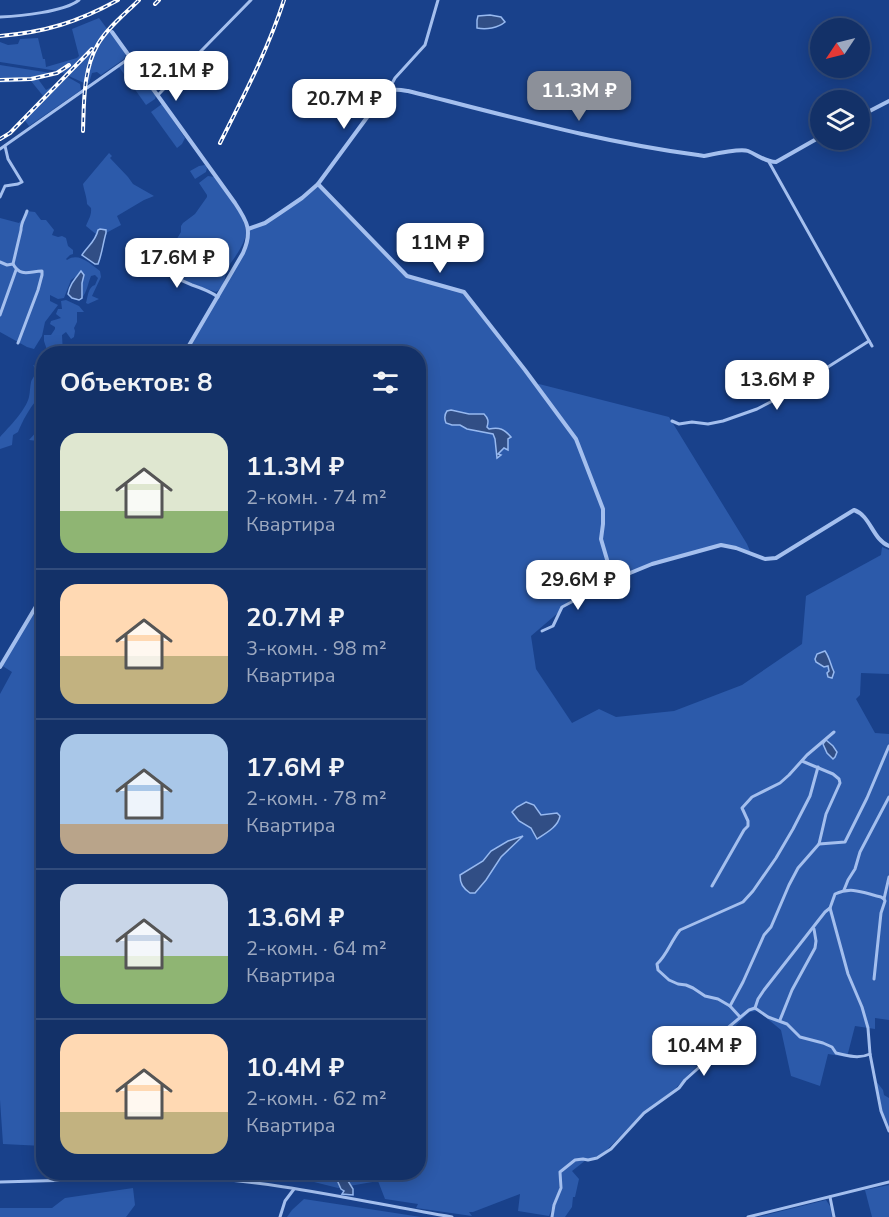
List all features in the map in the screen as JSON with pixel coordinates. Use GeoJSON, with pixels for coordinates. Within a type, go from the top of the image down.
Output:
{"type":"FeatureCollection","features":[{"type":"Feature","properties":{"kind":"street"},"geometry":{"type":"LineString","coordinates":[[0,17],[34,14],[72,5],[79,0]]}},
{"type":"Feature","properties":{"kind":"street"},"geometry":{"type":"LineString","coordinates":[[158,95],[251,0]]}},
{"type":"Feature","properties":{"kind":"street"},"geometry":{"type":"LineString","coordinates":[[248,229],[265,223],[318,184],[388,91],[395,78],[425,45],[438,0]]}},
{"type":"Feature","properties":{"kind":"street"},"geometry":{"type":"LineString","coordinates":[[112,32],[247,221],[248,239],[243,253],[189,346]]}},
{"type":"Feature","properties":{"kind":"street"},"geometry":{"type":"LineString","coordinates":[[0,149],[131,57]]}},
{"type":"Feature","properties":{"kind":"street"},"geometry":{"type":"LineString","coordinates":[[388,91],[408,91],[630,145],[704,156],[744,150],[769,162],[776,162],[810,143]]}},
{"type":"Feature","properties":{"kind":"street"},"geometry":{"type":"LineString","coordinates":[[870,111],[889,101]]}},
{"type":"Feature","properties":{"kind":"street"},"geometry":{"type":"LineString","coordinates":[[0,198],[5,186],[22,182],[8,159],[5,146]]}},
{"type":"Feature","properties":{"kind":"street"},"geometry":{"type":"LineString","coordinates":[[672,421],[679,424],[692,422],[708,424],[757,409],[871,344],[769,162]]}},
{"type":"Feature","properties":{"kind":"street"},"geometry":{"type":"LineString","coordinates":[[318,184],[407,276],[464,292],[525,370],[576,439],[603,509],[601,539],[613,580]]}},
{"type":"Feature","properties":{"kind":"street"},"geometry":{"type":"LineString","coordinates":[[18,343],[40,283],[42,271],[21,273],[13,264],[21,224],[27,212]]}},
{"type":"Feature","properties":{"kind":"street"},"geometry":{"type":"LineString","coordinates":[[150,261],[177,278],[218,297]]}},
{"type":"Feature","properties":{"kind":"street"},"geometry":{"type":"LineString","coordinates":[[0,262],[7,265],[13,264]]}},
{"type":"Feature","properties":{"kind":"street"},"geometry":{"type":"LineString","coordinates":[[0,315],[16,270]]}},
{"type":"Feature","properties":{"kind":"street"},"geometry":{"type":"LineString","coordinates":[[542,631],[553,626],[562,608],[613,580],[652,564],[721,544],[765,559],[776,558],[854,510],[863,515],[878,538],[889,546]]}},
{"type":"Feature","properties":{"kind":"street"},"geometry":{"type":"LineString","coordinates":[[0,667],[36,606]]}},
{"type":"Feature","properties":{"kind":"street"},"geometry":{"type":"LineString","coordinates":[[712,886],[748,826],[742,807],[752,797],[780,783],[807,755],[834,732]]}},
{"type":"Feature","properties":{"kind":"street"},"geometry":{"type":"LineString","coordinates":[[819,844],[845,842],[889,746]]}},
{"type":"Feature","properties":{"kind":"street"},"geometry":{"type":"LineString","coordinates":[[730,1006],[764,935],[771,927],[798,868],[819,844],[826,814],[840,783],[839,778],[833,774],[802,761]]}},
{"type":"Feature","properties":{"kind":"street"},"geometry":{"type":"LineString","coordinates":[[740,1017],[730,1006],[718,999],[705,996],[693,988],[669,980],[656,967],[680,930],[743,902],[753,891],[793,830],[810,796],[818,767]]}},
{"type":"Feature","properties":{"kind":"street"},"geometry":{"type":"LineString","coordinates":[[844,890],[855,869],[860,852],[889,797]]}},
{"type":"Feature","properties":{"kind":"street"},"geometry":{"type":"LineString","coordinates":[[874,979],[881,914],[889,877]]}},
{"type":"Feature","properties":{"kind":"street"},"geometry":{"type":"LineString","coordinates":[[755,1008],[764,990],[830,908],[835,894],[844,890],[854,890],[881,897],[884,900]]}},
{"type":"Feature","properties":{"kind":"street"},"geometry":{"type":"LineString","coordinates":[[830,908],[848,974],[868,1028],[870,1054],[881,1111],[889,1131]]}},
{"type":"Feature","properties":{"kind":"street"},"geometry":{"type":"LineString","coordinates":[[780,1020],[792,990],[815,948],[813,928]]}},
{"type":"Feature","properties":{"kind":"street"},"geometry":{"type":"LineString","coordinates":[[755,1008],[768,1017],[787,1024],[800,1037],[832,1047],[836,1053],[853,1057],[870,1054]]}},
{"type":"Feature","properties":{"kind":"street"},"geometry":{"type":"LineString","coordinates":[[552,1217],[561,1188],[560,1172],[575,1160],[597,1158],[611,1149],[644,1113],[679,1088],[705,1062],[724,1031],[749,1010],[755,1008]]}},
{"type":"Feature","properties":{"kind":"street"},"geometry":{"type":"LineString","coordinates":[[0,1182],[73,1180]]}},
{"type":"Feature","properties":{"kind":"street"},"geometry":{"type":"LineString","coordinates":[[230,1180],[452,1217]]}},
{"type":"Feature","properties":{"kind":"street"},"geometry":{"type":"LineString","coordinates":[[748,1217],[889,1182]]}},
{"type":"Feature","properties":{"kind":"street"},"geometry":{"type":"LineString","coordinates":[[280,1217],[285,1201],[294,1189]]}},
{"type":"Feature","properties":{"kind":"street"},"geometry":{"type":"LineString","coordinates":[[830,1197],[834,1217]]}},
{"type":"Feature","properties":{"kind":"shaded area"},"geometry":{"type":"Polygon","coordinates":[[[478,16],[501,17],[505,22],[492,28],[477,28],[478,16]]]}},
{"type":"Feature","properties":{"kind":"shaded area"},"geometry":{"type":"Polygon","coordinates":[[[99,18],[126,54],[124,59],[101,75],[97,72],[92,73],[89,83],[84,83],[58,71],[0,62],[0,42],[8,45],[18,44],[20,39],[38,38],[46,67],[77,58],[79,56],[72,29],[99,18]]]}},
{"type":"Feature","properties":{"kind":"shaded area"},"geometry":{"type":"Polygon","coordinates":[[[129,61],[156,96],[146,105],[119,67],[129,61]]]}},
{"type":"Feature","properties":{"kind":"shaded area"},"geometry":{"type":"Polygon","coordinates":[[[0,65],[57,74],[38,79],[46,90],[66,76],[80,84],[81,90],[29,126],[23,118],[44,97],[31,81],[0,83],[0,65]]]}},
{"type":"Feature","properties":{"kind":"shaded area"},"geometry":{"type":"Polygon","coordinates":[[[162,104],[185,138],[177,148],[151,112],[162,104]]]}},
{"type":"Feature","properties":{"kind":"shaded area"},"geometry":{"type":"Polygon","coordinates":[[[109,153],[112,156],[110,158],[133,184],[154,196],[117,216],[121,225],[106,233],[106,230],[98,231],[97,235],[86,226],[91,208],[87,204],[83,184],[109,153]]]}},
{"type":"Feature","properties":{"kind":"shaded area"},"geometry":{"type":"Polygon","coordinates":[[[205,165],[206,172],[195,179],[190,171],[205,165]]]}},
{"type":"Feature","properties":{"kind":"shaded area"},"geometry":{"type":"Polygon","coordinates":[[[208,176],[214,177],[230,198],[246,231],[241,247],[225,271],[224,283],[216,292],[187,282],[160,267],[181,232],[183,223],[195,214],[207,197],[199,183],[208,176]]]}},
{"type":"Feature","properties":{"kind":"shaded area"},"geometry":{"type":"Polygon","coordinates":[[[318,184],[407,276],[464,292],[536,385],[669,417],[747,544],[749,553],[727,545],[652,564],[613,580],[614,583],[566,606],[531,636],[536,669],[572,723],[599,709],[616,717],[674,711],[742,685],[802,644],[806,596],[881,555],[882,547],[889,550],[889,674],[861,673],[860,695],[856,699],[875,733],[889,734],[889,1020],[875,1018],[875,1029],[855,1026],[847,1057],[828,1054],[820,1086],[791,1076],[781,1030],[758,1011],[749,1012],[675,1089],[642,1114],[602,1155],[586,1160],[572,1171],[579,1179],[572,1207],[565,1217],[553,1217],[562,1187],[559,1179],[559,1190],[549,1216],[518,1211],[520,1194],[469,1212],[472,1216],[416,1208],[418,1204],[385,1199],[378,1181],[338,1188],[306,1180],[426,1180],[426,346],[189,346],[243,253],[248,229],[267,222],[318,184]]]}},
{"type":"Feature","properties":{"kind":"shaded area"},"geometry":{"type":"Polygon","coordinates":[[[26,211],[35,212],[41,220],[46,220],[54,230],[52,235],[66,238],[68,246],[73,250],[73,254],[67,260],[76,257],[84,260],[100,271],[101,277],[92,296],[99,299],[88,304],[86,303],[89,292],[98,278],[95,275],[91,276],[82,298],[83,288],[78,275],[71,280],[64,298],[58,299],[50,295],[50,301],[58,305],[45,322],[42,336],[34,349],[0,332],[0,218],[19,223],[26,211]]]}},
{"type":"Feature","properties":{"kind":"shaded area"},"geometry":{"type":"Polygon","coordinates":[[[100,229],[106,230],[106,233],[98,264],[95,264],[82,255],[100,229]]]}},
{"type":"Feature","properties":{"kind":"shaded area"},"geometry":{"type":"Polygon","coordinates":[[[81,271],[84,275],[82,298],[79,300],[68,294],[71,284],[81,271]]]}},
{"type":"Feature","properties":{"kind":"shaded area"},"geometry":{"type":"Polygon","coordinates":[[[66,300],[79,306],[84,312],[77,312],[74,337],[71,339],[66,332],[62,335],[63,346],[46,346],[44,335],[51,335],[55,329],[50,324],[51,321],[61,318],[56,314],[58,309],[62,309],[61,301],[66,300]]]}},
{"type":"Feature","properties":{"kind":"shaded area"},"geometry":{"type":"Polygon","coordinates":[[[36,372],[36,401],[18,432],[13,435],[12,445],[0,449],[0,437],[17,418],[27,402],[31,382],[36,372]]]}},
{"type":"Feature","properties":{"kind":"shaded area"},"geometry":{"type":"Polygon","coordinates":[[[451,410],[469,414],[484,414],[488,420],[489,429],[502,429],[511,437],[508,439],[508,450],[504,448],[497,458],[493,434],[446,423],[445,414],[451,410]]]}},
{"type":"Feature","properties":{"kind":"shaded area"},"geometry":{"type":"Polygon","coordinates":[[[36,432],[36,441],[29,440],[36,432]]]}},
{"type":"Feature","properties":{"kind":"shaded area"},"geometry":{"type":"Polygon","coordinates":[[[36,605],[36,1146],[3,1144],[0,1100],[0,694],[12,672],[1,665],[36,605]]]}},
{"type":"Feature","properties":{"kind":"shaded area"},"geometry":{"type":"Polygon","coordinates":[[[825,651],[834,672],[832,678],[828,677],[828,666],[824,667],[815,659],[817,654],[825,651]]]}},
{"type":"Feature","properties":{"kind":"shaded area"},"geometry":{"type":"Polygon","coordinates":[[[826,740],[837,752],[833,759],[823,744],[826,740]]]}},
{"type":"Feature","properties":{"kind":"shaded area"},"geometry":{"type":"Polygon","coordinates":[[[526,802],[534,805],[541,815],[557,813],[560,816],[554,827],[537,839],[531,828],[519,821],[512,812],[526,802]]]}},
{"type":"Feature","properties":{"kind":"shaded area"},"geometry":{"type":"Polygon","coordinates":[[[523,836],[501,857],[475,893],[470,893],[464,887],[460,875],[483,861],[491,851],[508,841],[523,836]]]}},
{"type":"Feature","properties":{"kind":"shaded area"},"geometry":{"type":"Polygon","coordinates":[[[876,1081],[884,1095],[889,1098],[889,1128],[882,1111],[876,1081]]]}},
{"type":"Feature","properties":{"kind":"shaded area"},"geometry":{"type":"Polygon","coordinates":[[[337,1180],[347,1180],[353,1189],[353,1195],[342,1194],[344,1191],[337,1180]]]}},
{"type":"Feature","properties":{"kind":"shaded area"},"geometry":{"type":"Polygon","coordinates":[[[889,1185],[889,1217],[872,1217],[865,1190],[889,1185]]]}},
{"type":"Feature","properties":{"kind":"shaded area"},"geometry":{"type":"Polygon","coordinates":[[[133,1188],[135,1205],[126,1217],[0,1217],[0,1208],[52,1208],[65,1198],[133,1188]]]}},
{"type":"Feature","properties":{"kind":"shaded area"},"geometry":{"type":"Polygon","coordinates":[[[304,1199],[421,1217],[287,1217],[304,1199]]]}},
{"type":"Feature","properties":{"kind":"shaded area"},"geometry":{"type":"Polygon","coordinates":[[[826,1200],[832,1217],[758,1217],[826,1200]]]}},
{"type":"Feature","properties":{"kind":"railway"},"geometry":{"type":"LineString","coordinates":[[0,36],[61,25],[118,0]]}},
{"type":"Feature","properties":{"kind":"railway"},"geometry":{"type":"LineString","coordinates":[[83,131],[85,86],[93,54],[107,32],[139,0]]}},
{"type":"Feature","properties":{"kind":"railway"},"geometry":{"type":"LineString","coordinates":[[155,4],[159,0]]}},
{"type":"Feature","properties":{"kind":"railway"},"geometry":{"type":"LineString","coordinates":[[220,143],[263,55],[284,0]]}},
{"type":"Feature","properties":{"kind":"railway"},"geometry":{"type":"LineString","coordinates":[[0,139],[10,133],[92,49]]}},
{"type":"Feature","properties":{"kind":"railway"},"geometry":{"type":"LineString","coordinates":[[0,80],[31,79],[57,73],[69,65]]}}]}
